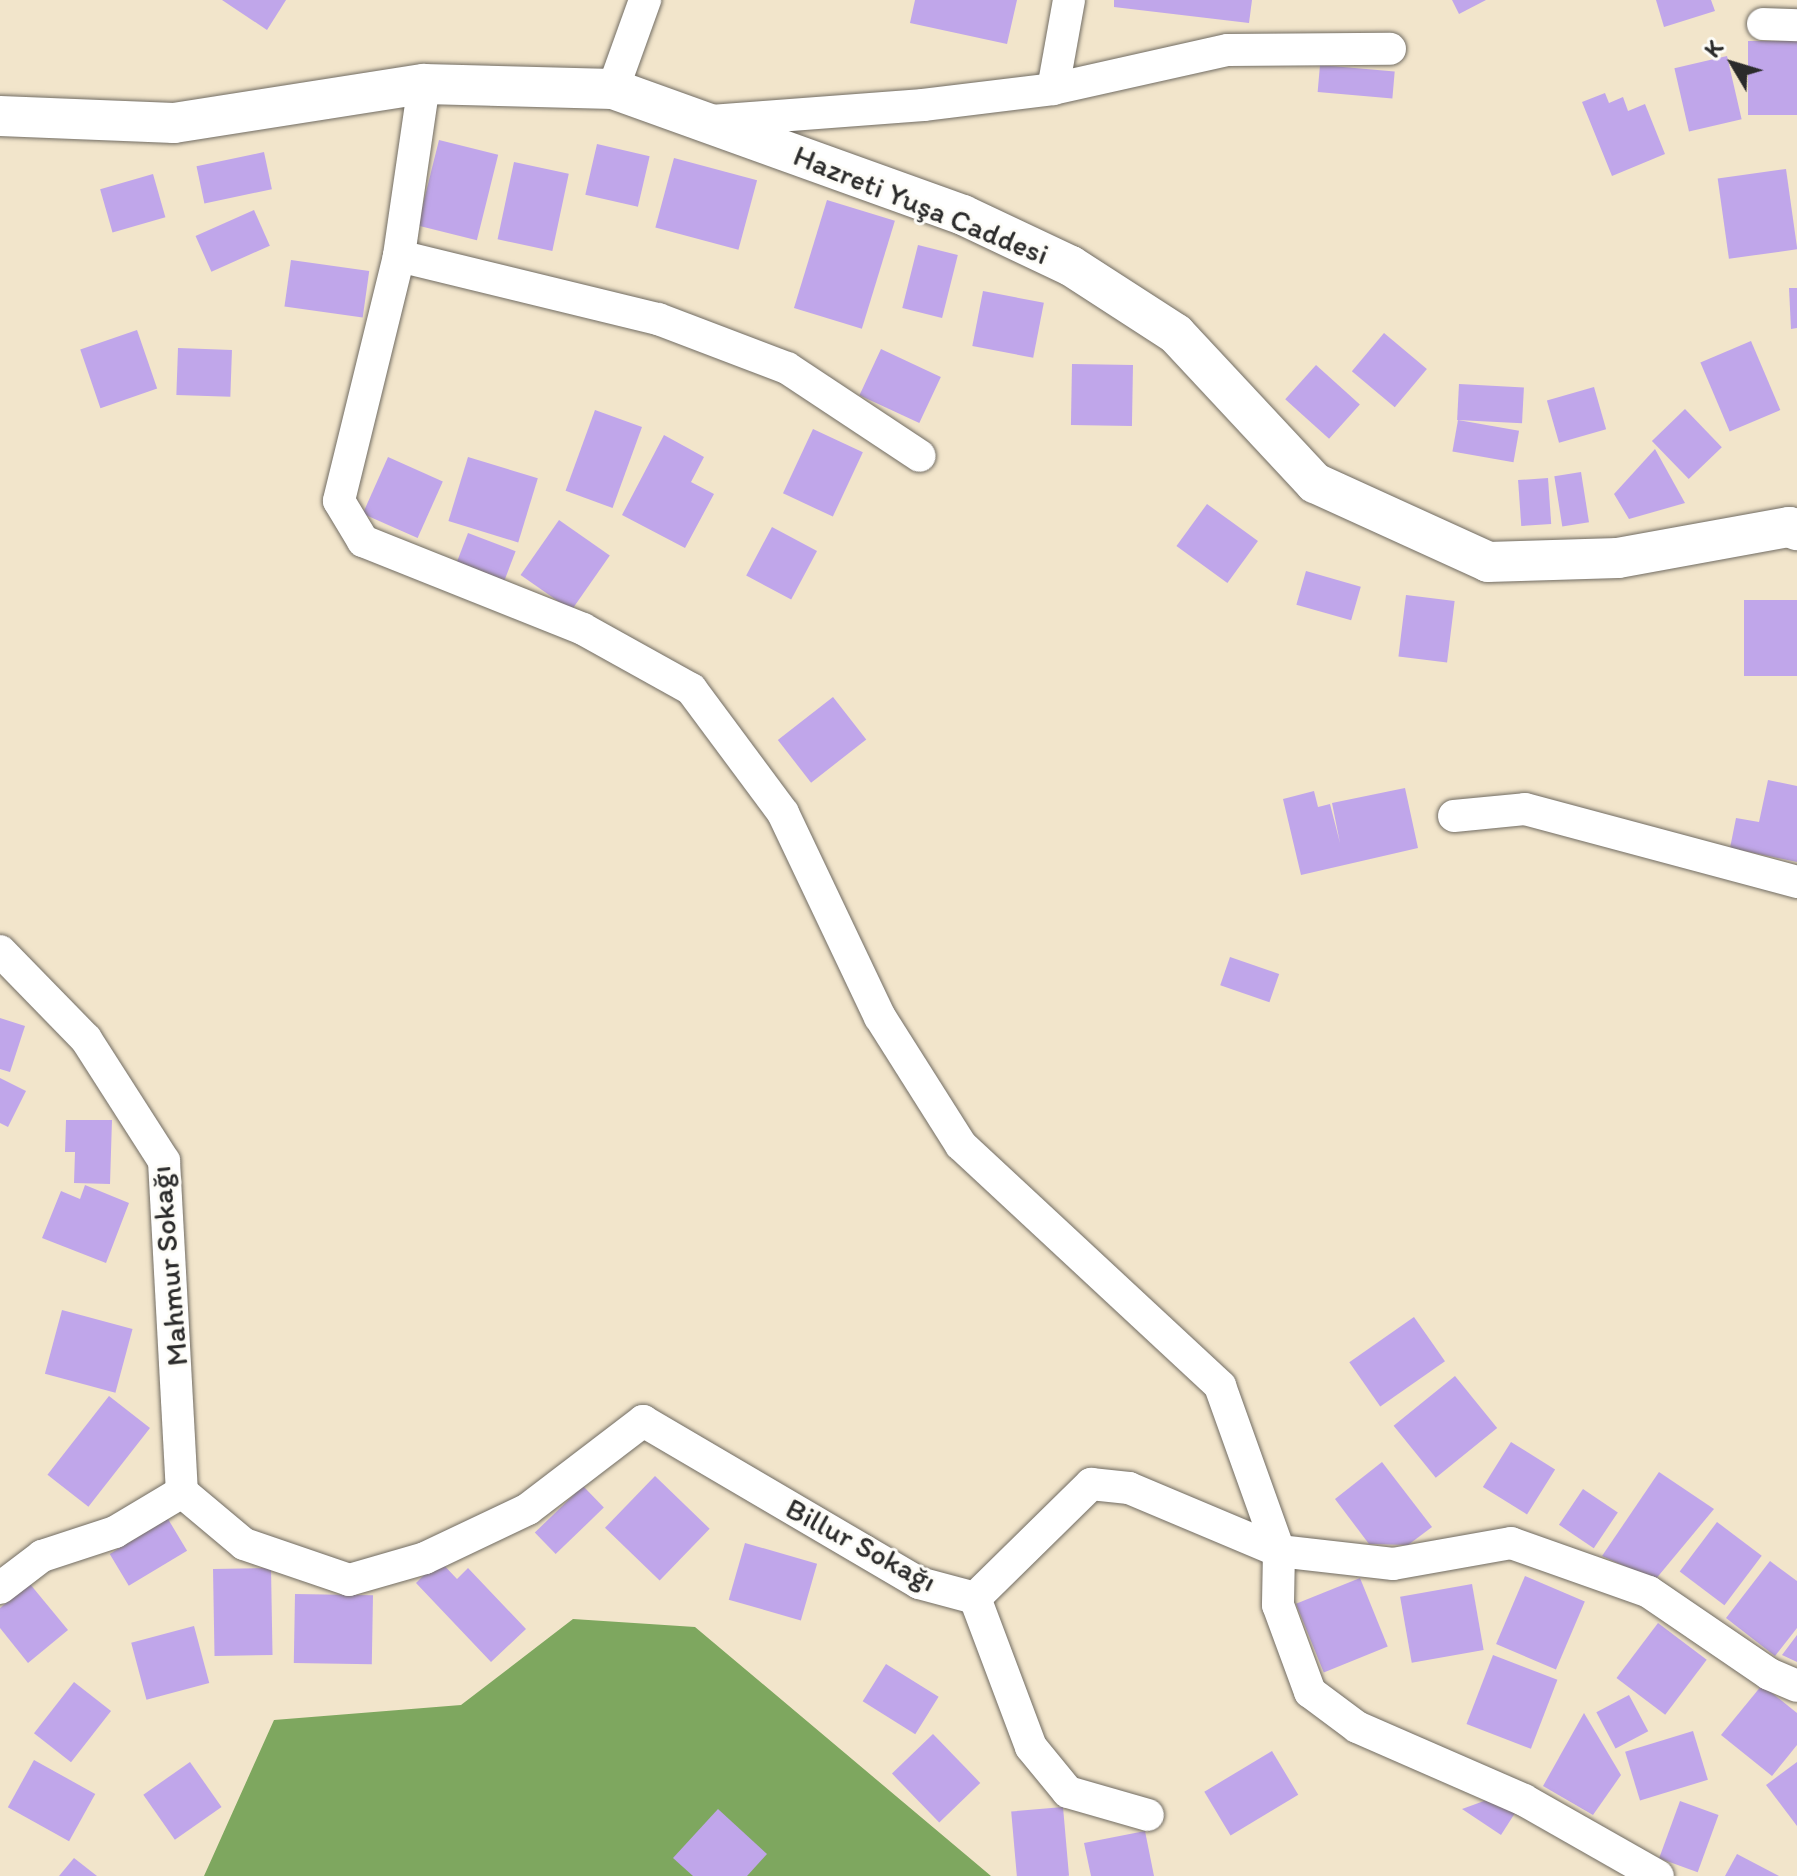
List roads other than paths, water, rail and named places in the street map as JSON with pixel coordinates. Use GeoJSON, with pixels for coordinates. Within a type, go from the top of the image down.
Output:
{"type":"FeatureCollection","features":[{"type":"Feature","properties":{"kind":"street"},"geometry":{"type":"LineString","coordinates":[[613,89],[645,0]]}},
{"type":"Feature","properties":{"kind":"street"},"geometry":{"type":"LineString","coordinates":[[1053,89],[1069,0]]}},
{"type":"Feature","properties":{"kind":"street"},"geometry":{"type":"LineString","coordinates":[[1763,24],[1797,25]]}},
{"type":"Feature","properties":{"kind":"street"},"geometry":{"type":"LineString","coordinates":[[708,122],[923,105],[1053,89],[1228,50],[1390,49]]}},
{"type":"Feature","properties":{"kind":"street"},"geometry":{"type":"LineString","coordinates":[[424,84],[399,256],[339,501],[363,541],[583,629],[691,689],[783,813],[880,1017],[961,1145],[1220,1386],[1279,1551],[1278,1605],[1310,1692],[1357,1727],[1524,1800],[1658,1876]]}},
{"type":"Feature","properties":{"kind":"street","name":"Hazreti Yuşa Caddesi"},"geometry":{"type":"LineString","coordinates":[[0,116],[174,123],[424,84],[613,89],[963,215],[1071,266],[1176,334],[1315,483],[1488,562],[1618,558],[1789,527],[1797,530]]}},
{"type":"Feature","properties":{"kind":"street"},"geometry":{"type":"LineString","coordinates":[[399,256],[658,319],[787,368],[920,456]]}},
{"type":"Feature","properties":{"kind":"street"},"geometry":{"type":"LineString","coordinates":[[1454,816],[1525,809],[1797,882]]}},
{"type":"Feature","properties":{"kind":"street","name":"Mahmur Sokağı"},"geometry":{"type":"LineString","coordinates":[[0,951],[86,1039],[164,1161],[182,1492]]}},
{"type":"Feature","properties":{"kind":"street","name":"Billur Sokağı"},"geometry":{"type":"LineString","coordinates":[[182,1492],[244,1544],[349,1580],[425,1558],[528,1509],[643,1421],[919,1583],[975,1598],[1091,1484],[1129,1488],[1279,1551]]}},
{"type":"Feature","properties":{"kind":"street"},"geometry":{"type":"LineString","coordinates":[[0,1588],[42,1556],[115,1532],[182,1492]]}},
{"type":"Feature","properties":{"kind":"street"},"geometry":{"type":"LineString","coordinates":[[1279,1551],[1393,1564],[1511,1543],[1649,1592],[1769,1674],[1797,1686]]}},
{"type":"Feature","properties":{"kind":"street"},"geometry":{"type":"LineString","coordinates":[[975,1598],[1031,1747],[1068,1792],[1148,1815]]}}]}
